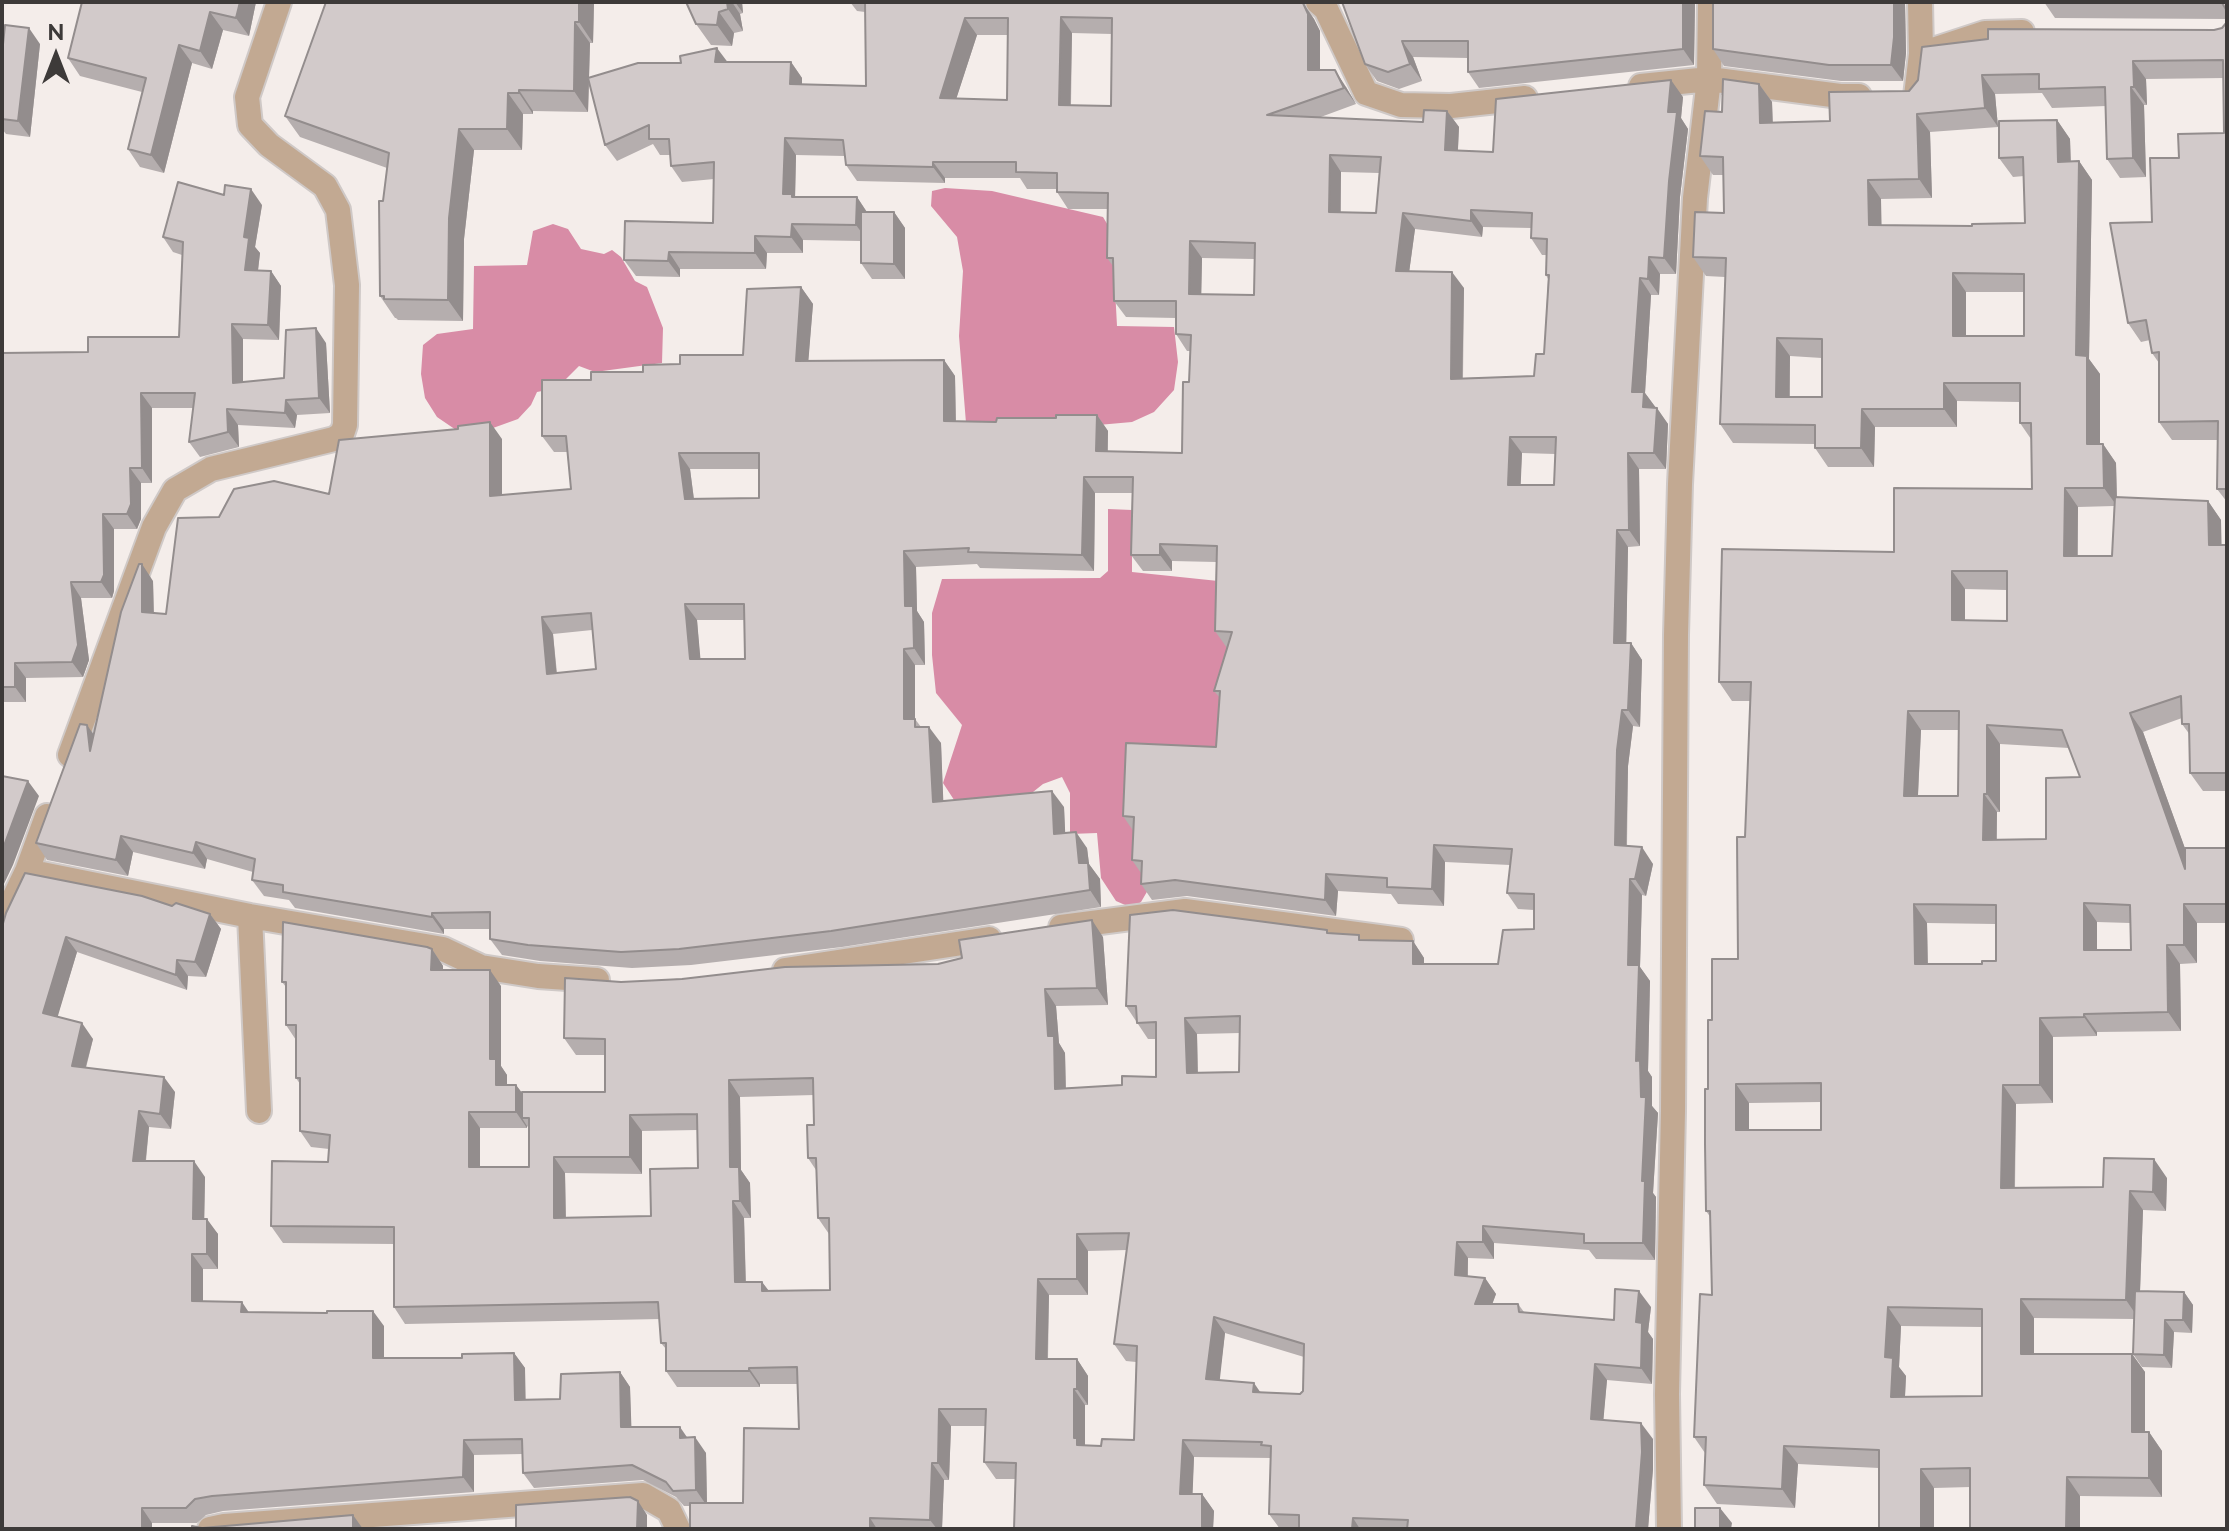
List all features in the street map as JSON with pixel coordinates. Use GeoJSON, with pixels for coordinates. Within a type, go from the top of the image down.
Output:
{"type":"FeatureCollection","features":[{"type":"Feature","properties":{"kind":"street"},"geometry":{"type":"LineString","coordinates":[[64,770],[154,527],[175,490],[211,469],[334,439],[342,434],[345,425],[347,285],[338,210],[325,186],[269,145],[250,125],[247,97],[279,2]]}},
{"type":"Feature","properties":{"kind":"street"},"geometry":{"type":"LineString","coordinates":[[1318,2],[1326,9],[1366,93],[1401,105],[1451,106],[1542,97]]}},
{"type":"Feature","properties":{"kind":"street"},"geometry":{"type":"LineString","coordinates":[[1669,1529],[1667,1394],[1678,574],[1695,198],[1709,79],[1710,2]]}},
{"type":"Feature","properties":{"kind":"street"},"geometry":{"type":"LineString","coordinates":[[1618,88],[1709,79],[1840,96],[1916,96],[1921,54],[1920,2]]}},
{"type":"Feature","properties":{"kind":"street"},"geometry":{"type":"LineString","coordinates":[[1921,54],[1985,33],[2040,32]]}},
{"type":"Feature","properties":{"kind":"street"},"geometry":{"type":"LineString","coordinates":[[2,923],[27,871],[53,799]]}},
{"type":"Feature","properties":{"kind":"street"},"geometry":{"type":"LineString","coordinates":[[27,871],[250,916],[443,949],[481,967],[538,976],[616,982]]}},
{"type":"Feature","properties":{"kind":"street"},"geometry":{"type":"LineString","coordinates":[[1038,931],[1185,911],[1401,940]]}},
{"type":"Feature","properties":{"kind":"street"},"geometry":{"type":"LineString","coordinates":[[250,916],[259,1111]]}},
{"type":"Feature","properties":{"kind":"street"},"geometry":{"type":"LineString","coordinates":[[768,972],[1008,936]]}},
{"type":"Feature","properties":{"kind":"street"},"geometry":{"type":"LineString","coordinates":[[210,1529],[643,1495],[669,1510],[678,1529]]}},
{"type":"Feature","properties":{"kind":"shaded area"},"geometry":{"type":"Polygon","coordinates":[[[945,188],[992,191],[1103,217],[1112,232],[1117,326],[1174,327],[1178,362],[1174,390],[1154,412],[1132,422],[1098,425],[966,423],[959,336],[963,271],[957,237],[931,206],[932,191],[945,188]]]}},
{"type":"Feature","properties":{"kind":"shaded area"},"geometry":{"type":"Polygon","coordinates":[[[553,224],[568,229],[581,249],[604,254],[612,250],[621,257],[635,281],[647,287],[663,328],[662,363],[595,372],[579,366],[557,388],[537,392],[531,405],[518,419],[493,428],[459,432],[437,417],[425,398],[421,374],[423,345],[437,334],[473,329],[474,266],[527,265],[533,231],[553,224]]]}},
{"type":"Feature","properties":{"kind":"shaded area"},"geometry":{"type":"Polygon","coordinates":[[[1108,509],[1132,510],[1132,572],[1247,584],[1275,672],[1141,902],[1132,908],[1116,901],[1101,878],[1097,833],[1070,834],[1070,793],[1062,777],[1043,784],[1028,796],[958,806],[943,783],[962,725],[936,693],[932,655],[932,613],[942,579],[1100,578],[1108,571],[1108,509]]]}},
{"type":"Feature","properties":{"kind":"building"},"geometry":{"type":"Polygon","coordinates":[[[82,2],[240,2],[236,18],[210,12],[200,51],[179,45],[151,155],[128,149],[146,78],[68,58],[82,2]]]}},
{"type":"Feature","properties":{"kind":"building"},"geometry":{"type":"Polygon","coordinates":[[[326,2],[579,2],[579,22],[575,22],[574,91],[519,90],[519,93],[508,93],[507,129],[459,129],[449,218],[448,300],[384,299],[380,296],[379,201],[383,201],[389,153],[285,116],[326,2]]]}},
{"type":"Feature","properties":{"kind":"building"},"geometry":{"type":"Polygon","coordinates":[[[686,2],[727,2],[728,9],[719,12],[717,25],[696,24],[686,2]]]}},
{"type":"Feature","properties":{"kind":"building"},"geometry":{"type":"Polygon","coordinates":[[[865,2],[1303,3],[1308,14],[1308,70],[1335,70],[1344,88],[1267,115],[1423,122],[1424,110],[1447,111],[1445,150],[1493,152],[1496,99],[1671,80],[1668,112],[1677,112],[1664,258],[1649,257],[1648,279],[1640,278],[1632,392],[1644,392],[1643,407],[1657,408],[1654,453],[1628,453],[1629,530],[1617,530],[1614,643],[1631,643],[1628,710],[1622,710],[1617,750],[1615,845],[1642,847],[1635,879],[1630,879],[1628,965],[1639,965],[1636,1061],[1640,1060],[1641,1097],[1646,1097],[1643,1243],[1584,1243],[1584,1234],[1483,1226],[1483,1242],[1457,1242],[1455,1275],[1485,1278],[1475,1304],[1518,1304],[1519,1312],[1614,1320],[1615,1289],[1639,1291],[1636,1322],[1642,1323],[1641,1368],[1595,1364],[1591,1419],[1641,1423],[1636,1529],[1407,1529],[1408,1520],[1353,1518],[1352,1529],[1299,1529],[1299,1515],[1269,1514],[1271,1446],[1261,1445],[1262,1442],[1183,1440],[1180,1494],[1202,1494],[1202,1529],[1014,1529],[1016,1463],[984,1462],[986,1409],[939,1409],[938,1463],[932,1463],[930,1520],[870,1518],[870,1529],[690,1529],[690,1503],[743,1503],[744,1428],[799,1429],[797,1367],[749,1368],[749,1371],[666,1371],[666,1343],[661,1343],[658,1302],[394,1307],[394,1227],[271,1226],[272,1161],[328,1162],[330,1135],[300,1131],[296,1025],[286,1025],[286,982],[282,982],[283,922],[427,947],[432,949],[431,970],[490,970],[490,1059],[496,1059],[496,1085],[516,1085],[516,1112],[469,1112],[469,1167],[529,1167],[529,1118],[522,1118],[522,1092],[605,1092],[605,1039],[564,1038],[565,978],[621,982],[682,979],[785,967],[938,964],[962,958],[959,940],[1092,920],[1097,988],[1045,989],[1048,1036],[1054,1036],[1055,1089],[1122,1085],[1122,1076],[1156,1077],[1156,1022],[1137,1023],[1136,1006],[1126,1006],[1130,915],[1173,910],[1359,935],[1359,940],[1413,941],[1413,964],[1498,964],[1503,930],[1534,929],[1534,894],[1507,893],[1512,849],[1434,845],[1432,889],[1387,887],[1387,878],[1326,874],[1325,900],[1175,880],[1141,884],[1142,861],[1132,860],[1134,817],[1123,816],[1126,743],[1216,747],[1220,691],[1214,691],[1232,632],[1215,631],[1217,546],[1160,544],[1160,555],[1131,555],[1133,477],[1084,477],[1082,555],[968,552],[969,548],[904,551],[905,606],[913,606],[914,648],[904,649],[904,719],[915,719],[915,727],[929,727],[933,802],[1052,791],[1054,834],[1076,832],[1079,863],[1088,863],[1090,890],[831,931],[679,949],[621,952],[490,939],[490,912],[432,913],[432,917],[283,892],[283,885],[252,880],[255,859],[196,842],[193,853],[121,836],[116,860],[36,843],[80,724],[87,725],[90,751],[121,612],[139,564],[142,564],[142,612],[166,614],[178,518],[219,517],[234,489],[274,481],[329,494],[339,440],[458,429],[458,426],[490,422],[490,496],[571,489],[566,436],[542,436],[542,380],[591,380],[591,372],[643,372],[643,365],[680,364],[680,355],[743,355],[747,289],[801,287],[796,361],[944,360],[944,421],[996,422],[997,418],[1097,415],[1096,451],[1182,453],[1183,382],[1189,382],[1191,335],[1176,334],[1176,301],[1114,301],[1113,258],[1107,258],[1108,193],[1057,192],[1057,173],[1016,172],[1016,162],[933,162],[933,167],[846,165],[843,140],[785,138],[783,194],[792,194],[792,197],[857,197],[856,225],[792,224],[791,237],[755,236],[755,253],[669,252],[668,261],[624,260],[625,221],[713,223],[714,162],[671,166],[669,139],[649,139],[649,125],[605,145],[588,78],[638,63],[681,63],[680,56],[717,48],[715,62],[791,62],[790,84],[866,86],[865,2]],[[1061,17],[1059,105],[1111,106],[1112,18],[1061,17]],[[965,18],[940,98],[1007,100],[1008,18],[965,18]],[[1330,155],[1329,212],[1376,213],[1381,157],[1330,155]],[[1471,210],[1471,221],[1403,213],[1396,271],[1452,272],[1451,379],[1534,376],[1536,354],[1544,354],[1549,275],[1546,275],[1547,239],[1531,238],[1532,213],[1471,210]],[[1190,241],[1189,294],[1254,295],[1255,243],[1190,241]],[[1510,437],[1508,485],[1554,485],[1556,437],[1510,437]],[[679,453],[685,499],[759,498],[759,453],[679,453]],[[685,604],[690,659],[745,659],[744,604],[685,604]],[[591,613],[542,617],[547,674],[596,669],[591,613]],[[1240,1016],[1185,1018],[1187,1073],[1239,1072],[1240,1016]],[[813,1078],[729,1080],[730,1167],[739,1167],[740,1201],[733,1201],[735,1282],[762,1282],[762,1291],[830,1290],[829,1218],[818,1218],[816,1158],[808,1158],[807,1125],[814,1125],[813,1078]],[[697,1114],[630,1115],[630,1157],[554,1157],[554,1218],[651,1216],[650,1169],[698,1168],[697,1114]],[[1129,1233],[1077,1234],[1077,1279],[1038,1279],[1036,1359],[1077,1359],[1074,1438],[1077,1438],[1077,1445],[1101,1446],[1102,1439],[1134,1440],[1137,1346],[1114,1344],[1129,1233]],[[1214,1317],[1206,1379],[1254,1383],[1253,1392],[1300,1394],[1303,1391],[1304,1344],[1214,1317]]]}},
{"type":"Feature","properties":{"kind":"building"},"geometry":{"type":"Polygon","coordinates":[[[1342,2],[1683,2],[1683,49],[1468,72],[1468,41],[1402,41],[1410,64],[1388,72],[1365,64],[1342,2]]]}},
{"type":"Feature","properties":{"kind":"building"},"geometry":{"type":"Polygon","coordinates":[[[1713,2],[1894,2],[1891,65],[1829,65],[1713,49],[1713,2]]]}},
{"type":"Feature","properties":{"kind":"building"},"geometry":{"type":"Polygon","coordinates":[[[2227,22],[2227,489],[2217,489],[2218,421],[2159,422],[2159,352],[2152,353],[2146,320],[2128,323],[2110,223],[2152,222],[2150,158],[2179,158],[2178,134],[2224,133],[2223,60],[2133,61],[2133,158],[2107,159],[2105,87],[2039,89],[2039,74],[1982,75],[1985,108],[1917,114],[1919,179],[1868,180],[1869,225],[2025,223],[2023,157],[1999,158],[1999,121],[2057,120],[2058,162],[2079,161],[2076,355],[2087,356],[2087,444],[2103,444],[2104,488],[2065,488],[2064,556],[2112,556],[2115,497],[2208,501],[2209,545],[2227,545],[2227,773],[2190,773],[2189,724],[2182,724],[2181,696],[2130,713],[2185,869],[2185,848],[2227,848],[2227,904],[2184,904],[2184,945],[2167,945],[2168,1012],[2040,1018],[2040,1085],[2003,1085],[2001,1188],[2103,1187],[2104,1158],[2154,1159],[2153,1192],[2130,1191],[2126,1300],[2021,1299],[2021,1354],[2132,1354],[2132,1432],[2149,1432],[2149,1478],[2067,1477],[2066,1529],[1970,1529],[1970,1468],[1921,1469],[1921,1529],[1879,1529],[1879,1450],[1784,1446],[1782,1489],[1704,1485],[1706,1437],[1694,1437],[1700,1294],[1712,1295],[1705,1144],[1708,1020],[1712,1020],[1712,959],[1738,959],[1737,837],[1745,837],[1751,682],[1719,682],[1722,549],[1894,552],[1894,488],[2032,489],[2031,423],[2020,423],[2020,383],[1944,383],[1944,409],[1862,409],[1861,448],[1815,448],[1815,425],[1720,424],[1726,258],[1693,257],[1695,212],[1724,213],[1723,157],[1700,156],[1705,111],[1722,112],[1723,79],[1759,84],[1760,123],[1830,121],[1829,92],[1909,91],[1918,80],[1922,47],[1988,39],[1988,29],[2222,28],[2227,22]],[[1953,273],[1953,336],[2024,336],[2024,274],[1953,273]],[[1777,338],[1776,397],[1822,397],[1822,339],[1777,338]],[[1952,571],[1952,620],[2007,621],[2007,571],[1952,571]],[[1908,711],[1904,796],[1958,796],[1959,711],[1908,711]],[[1987,725],[1987,794],[1984,794],[1983,840],[2046,839],[2046,778],[2080,777],[2062,730],[1987,725]],[[2084,903],[2084,950],[2131,950],[2130,905],[2084,903]],[[1914,904],[1915,964],[1982,964],[1982,961],[1996,961],[1996,905],[1914,904]],[[1821,1083],[1736,1084],[1736,1130],[1821,1130],[1821,1083]],[[1888,1307],[1885,1357],[1893,1358],[1891,1397],[1982,1396],[1982,1309],[1888,1307]]]}},
{"type":"Feature","properties":{"kind":"building"},"geometry":{"type":"Polygon","coordinates":[[[5,25],[29,28],[18,121],[2,119],[5,25]]]}},
{"type":"Feature","properties":{"kind":"building"},"geometry":{"type":"Polygon","coordinates":[[[178,182],[224,195],[225,185],[251,189],[244,237],[249,238],[245,270],[271,271],[268,325],[232,324],[233,383],[284,378],[286,330],[316,328],[319,398],[286,400],[285,413],[227,409],[228,432],[189,442],[195,393],[141,393],[142,468],[130,468],[131,504],[127,514],[103,514],[104,575],[101,582],[71,582],[78,645],[72,662],[15,663],[15,687],[2,687],[2,353],[88,352],[88,337],[179,337],[183,242],[163,237],[178,182]]]}},
{"type":"Feature","properties":{"kind":"building"},"geometry":{"type":"Polygon","coordinates":[[[861,212],[894,212],[894,264],[861,263],[861,212]]]}},
{"type":"Feature","properties":{"kind":"building"},"geometry":{"type":"Polygon","coordinates":[[[2,776],[28,781],[2,851],[2,776]]]}},
{"type":"Feature","properties":{"kind":"building"},"geometry":{"type":"Polygon","coordinates":[[[25,873],[142,896],[172,906],[176,903],[210,914],[195,962],[177,960],[176,975],[66,937],[43,1013],[82,1023],[72,1066],[164,1077],[160,1114],[139,1111],[133,1161],[194,1161],[193,1219],[207,1219],[207,1254],[192,1254],[192,1301],[242,1302],[241,1312],[373,1311],[373,1358],[462,1358],[462,1354],[514,1353],[515,1400],[560,1399],[561,1374],[620,1372],[621,1427],[680,1427],[680,1438],[695,1437],[696,1490],[673,1491],[666,1482],[632,1465],[523,1473],[522,1439],[464,1440],[463,1477],[212,1496],[195,1499],[186,1508],[142,1508],[142,1529],[2,1529],[2,927],[25,873]]]}},
{"type":"Feature","properties":{"kind":"building"},"geometry":{"type":"Polygon","coordinates":[[[2135,1291],[2184,1292],[2183,1320],[2165,1320],[2164,1355],[2133,1354],[2135,1291]]]}},
{"type":"Feature","properties":{"kind":"building"},"geometry":{"type":"Polygon","coordinates":[[[630,1497],[638,1501],[637,1529],[516,1529],[516,1505],[630,1497]]]}},
{"type":"Feature","properties":{"kind":"building"},"geometry":{"type":"Polygon","coordinates":[[[1695,1508],[1720,1508],[1720,1529],[1695,1529],[1695,1508]]]}},
{"type":"Feature","properties":{"kind":"building"},"geometry":{"type":"Polygon","coordinates":[[[353,1515],[353,1529],[192,1529],[192,1526],[202,1528],[353,1515]]]}}]}
